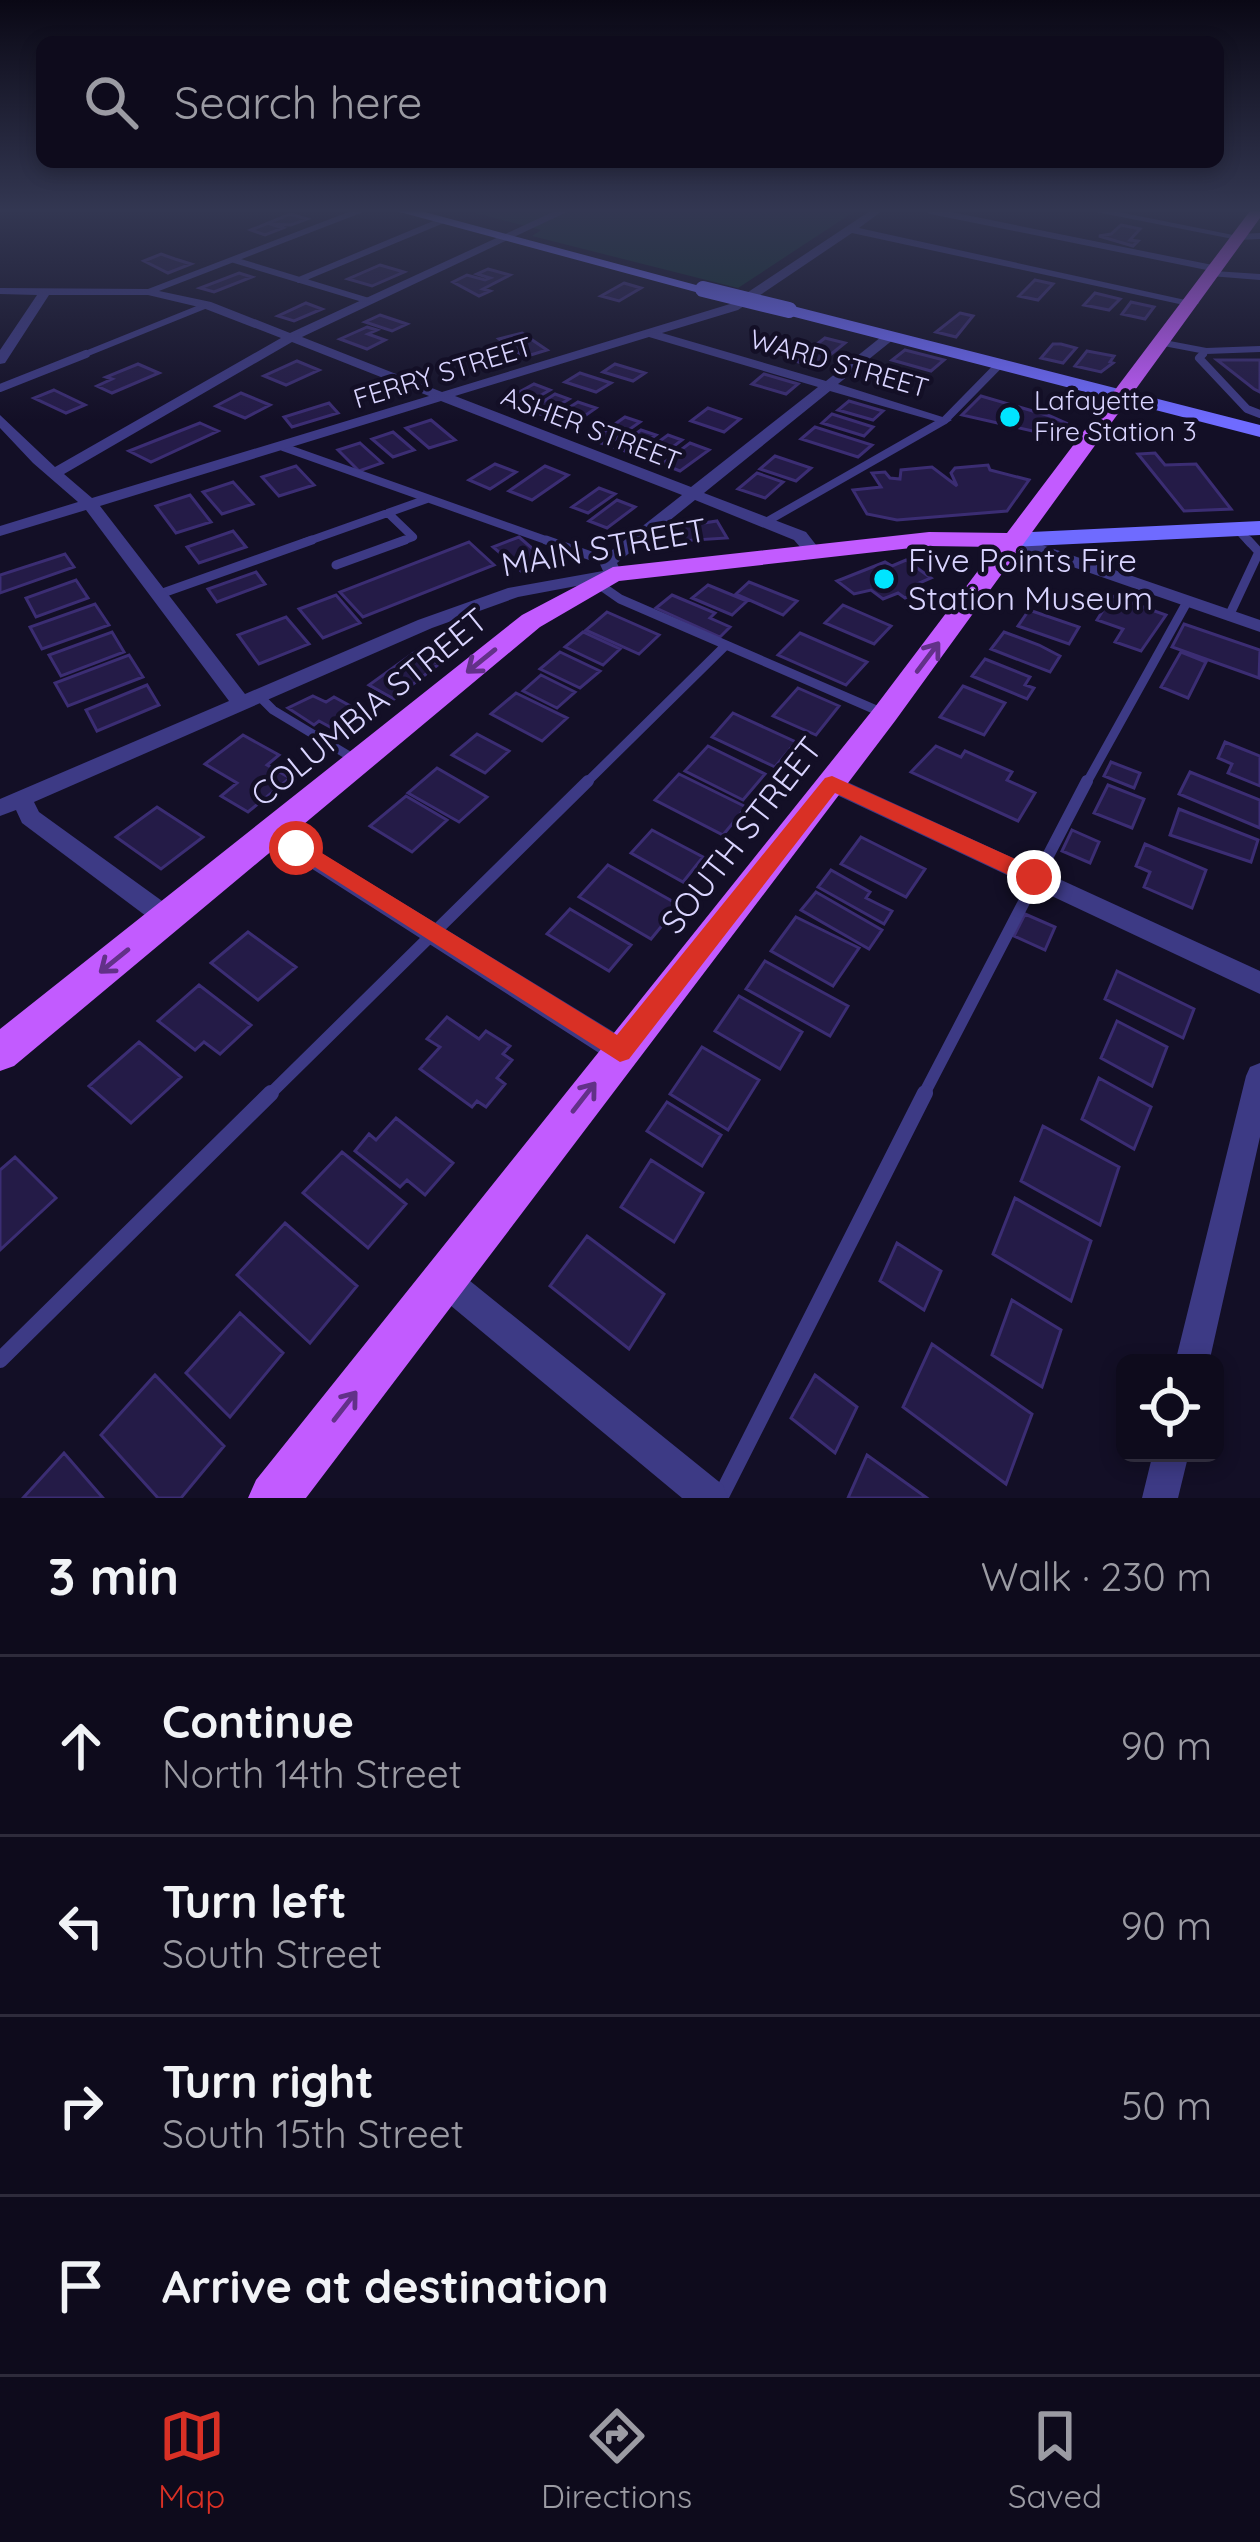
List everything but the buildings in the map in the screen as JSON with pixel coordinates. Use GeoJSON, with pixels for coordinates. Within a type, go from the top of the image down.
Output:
{"type":"FeatureCollection","features":[{"type":"Feature","properties":{"kind":"main road"},"geometry":{"type":"LineString","coordinates":[[672,281],[1260,431]]}},
{"type":"Feature","properties":{"kind":"main road","name":"SOUTH STREET"},"geometry":{"type":"LineString","coordinates":[[274,1498],[832,783],[1209,281]]}},
{"type":"Feature","properties":{"kind":"main road","name":"MAIN STREET"},"geometry":{"type":"LineString","coordinates":[[606,573],[929,538],[1013,541],[1249,529]]}},
{"type":"Feature","properties":{"kind":"main road","name":"COLUMBIA STREET"},"geometry":{"type":"LineString","coordinates":[[0,1053],[531,621],[606,573]]}},
{"type":"Feature","properties":{"kind":"street"},"geometry":{"type":"LineString","coordinates":[[148,292],[178,281]]}},
{"type":"Feature","properties":{"kind":"street"},"geometry":{"type":"LineString","coordinates":[[53,474],[292,337],[415,281]]}},
{"type":"Feature","properties":{"kind":"street","name":"FERRY STREET"},"geometry":{"type":"LineString","coordinates":[[0,531],[734,308],[774,281]]}},
{"type":"Feature","properties":{"kind":"street"},"geometry":{"type":"LineString","coordinates":[[1091,281],[1193,303]]}},
{"type":"Feature","properties":{"kind":"street","name":"ASHER STREET"},"geometry":{"type":"LineString","coordinates":[[0,291],[148,292],[207,305],[766,522],[800,536],[812,550]]}},
{"type":"Feature","properties":{"kind":"street"},"geometry":{"type":"LineString","coordinates":[[0,359],[45,292]]}},
{"type":"Feature","properties":{"kind":"street","name":"WARD STREET"},"geometry":{"type":"LineString","coordinates":[[651,334],[945,420]]}},
{"type":"Feature","properties":{"kind":"street","name":"COLUMBIA STREET"},"geometry":{"type":"LineString","coordinates":[[606,573],[693,494],[890,336]]}},
{"type":"Feature","properties":{"kind":"street"},"geometry":{"type":"LineString","coordinates":[[0,419],[90,504],[250,700]]}},
{"type":"Feature","properties":{"kind":"street"},"geometry":{"type":"LineString","coordinates":[[1013,541],[1260,626]]}},
{"type":"Feature","properties":{"kind":"street","name":"MAIN STREET"},"geometry":{"type":"LineString","coordinates":[[11,803],[425,624],[514,592],[606,573]]}},
{"type":"Feature","properties":{"kind":"street"},"geometry":{"type":"LineString","coordinates":[[479,606],[514,606],[531,621]]}},
{"type":"Feature","properties":{"kind":"street"},"geometry":{"type":"LineString","coordinates":[[832,783],[1260,983]]}},
{"type":"Feature","properties":{"kind":"street"},"geometry":{"type":"LineString","coordinates":[[11,803],[167,918]]}},
{"type":"Feature","properties":{"kind":"street"},"geometry":{"type":"LineString","coordinates":[[272,832],[620,1051]]}},
{"type":"Feature","properties":{"kind":"street"},"geometry":{"type":"LineString","coordinates":[[1194,1354],[1260,1076]]}},
{"type":"Feature","properties":{"kind":"street"},"geometry":{"type":"LineString","coordinates":[[443,1279],[710,1498]]}},
{"type":"Feature","properties":{"kind":"street"},"geometry":{"type":"LineString","coordinates":[[1160,1498],[1169,1462]]}},
{"type":"Feature","properties":{"kind":"lane"},"geometry":{"type":"LineString","coordinates":[[301,281],[369,301]]}},
{"type":"Feature","properties":{"kind":"lane"},"geometry":{"type":"LineString","coordinates":[[0,388],[207,305]]}},
{"type":"Feature","properties":{"kind":"lane"},"geometry":{"type":"LineString","coordinates":[[1164,343],[1206,351],[1260,349]]}},
{"type":"Feature","properties":{"kind":"lane"},"geometry":{"type":"LineString","coordinates":[[1206,351],[1199,358],[1201,365],[1247,409],[1260,414]]}},
{"type":"Feature","properties":{"kind":"lane"},"geometry":{"type":"LineString","coordinates":[[766,522],[945,420],[997,367]]}},
{"type":"Feature","properties":{"kind":"lane"},"geometry":{"type":"LineString","coordinates":[[283,447],[427,499],[606,573],[620,599],[885,714]]}},
{"type":"Feature","properties":{"kind":"lane"},"geometry":{"type":"LineString","coordinates":[[160,594],[427,499]]}},
{"type":"Feature","properties":{"kind":"lane"},"geometry":{"type":"LineString","coordinates":[[337,565],[413,537],[388,513]]}},
{"type":"Feature","properties":{"kind":"lane"},"geometry":{"type":"LineString","coordinates":[[1229,616],[1259,552],[1249,529]]}},
{"type":"Feature","properties":{"kind":"lane"},"geometry":{"type":"LineString","coordinates":[[720,1498],[1034,877],[1187,602]]}},
{"type":"Feature","properties":{"kind":"lane"},"geometry":{"type":"LineString","coordinates":[[0,1360],[724,646]]}},
{"type":"Feature","properties":{"kind":"lane"},"geometry":{"type":"LineString","coordinates":[[250,700],[358,762]]}},
{"type":"Feature","properties":{"kind":"green space"},"geometry":{"type":"Polygon","coordinates":[[[710,281],[749,281],[738,288],[710,281]]]}},
{"type":"Feature","properties":{"kind":"place","name":"Lafayette Fire Station 3"},"geometry":{"type":"Point","coordinates":[1010,417]}},
{"type":"Feature","properties":{"kind":"place","name":"Five Points Fire Station Museum"},"geometry":{"type":"Point","coordinates":[884,579]}},
{"type":"Feature","properties":{"kind":"route"},"geometry":{"type":"LineString","coordinates":[[296,848],[620,1051],[832,783],[1034,877]]}}]}
